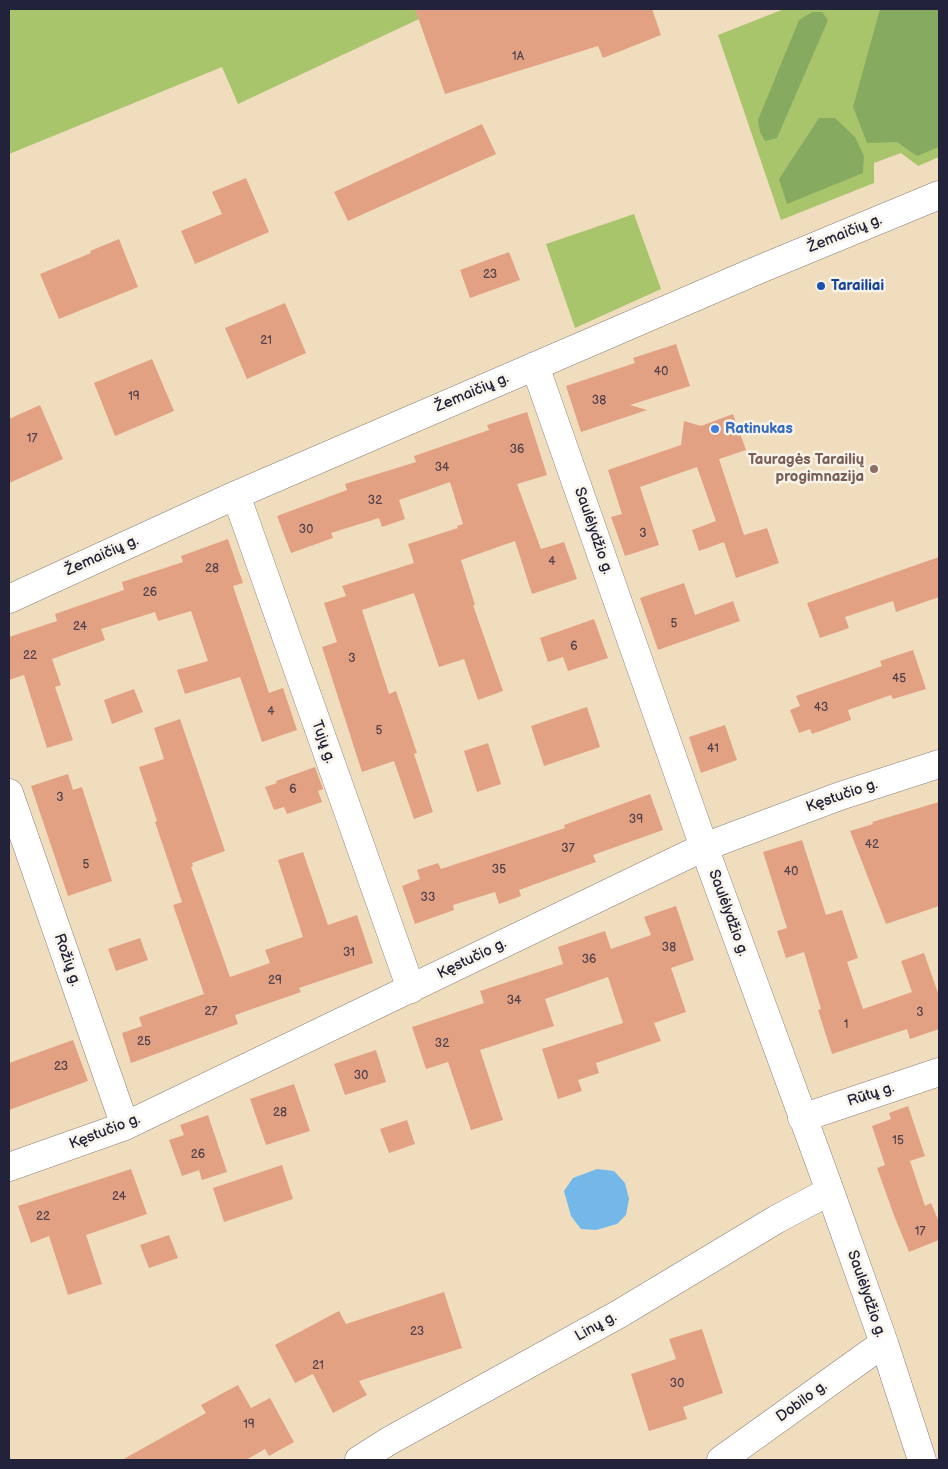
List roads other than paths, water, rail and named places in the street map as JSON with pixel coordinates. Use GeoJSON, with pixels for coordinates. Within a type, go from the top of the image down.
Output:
{"type":"FeatureCollection","features":[{"type":"Feature","properties":{"kind":"street","name":"Žemaičių g."},"geometry":{"type":"LineString","coordinates":[[9,599],[236,495],[758,270],[939,195]]}},
{"type":"Feature","properties":{"kind":"street","name":"Saulėlydžio g."},"geometry":{"type":"LineString","coordinates":[[535,366],[704,847],[884,1343],[922,1460]]}},
{"type":"Feature","properties":{"kind":"street","name":"Tujų g."},"geometry":{"type":"LineString","coordinates":[[236,495],[411,989]]}},
{"type":"Feature","properties":{"kind":"street","name":"Kęstučio g."},"geometry":{"type":"LineString","coordinates":[[9,1167],[125,1126],[704,847],[840,796],[939,764]]}},
{"type":"Feature","properties":{"kind":"street","name":"Rožių g."},"geometry":{"type":"LineString","coordinates":[[9,793],[125,1126]]}},
{"type":"Feature","properties":{"kind":"street","name":"Rūtų g."},"geometry":{"type":"LineString","coordinates":[[802,1118],[939,1072]]}},
{"type":"Feature","properties":{"kind":"street","name":"Linų g."},"geometry":{"type":"LineString","coordinates":[[360,1460],[389,1441],[619,1314],[777,1219],[830,1191]]}},
{"type":"Feature","properties":{"kind":"street","name":"Dobilo g."},"geometry":{"type":"LineString","coordinates":[[721,1460],[884,1343]]}},
{"type":"Feature","properties":{"kind":"water"},"geometry":{"type":"Polygon","coordinates":[[[597,1169],[614,1171],[625,1183],[629,1199],[626,1215],[617,1224],[596,1230],[581,1229],[571,1216],[564,1191],[573,1178],[597,1169]]]}},
{"type":"Feature","properties":{"kind":"place","name":"Tarailiai"},"geometry":{"type":"Point","coordinates":[821,286]}},
{"type":"Feature","properties":{"kind":"place","name":"Ratinukas"},"geometry":{"type":"Point","coordinates":[715,429]}},
{"type":"Feature","properties":{"kind":"place","name":"Tauragės Tarailių progimnazija"},"geometry":{"type":"Point","coordinates":[874,469]}}]}
